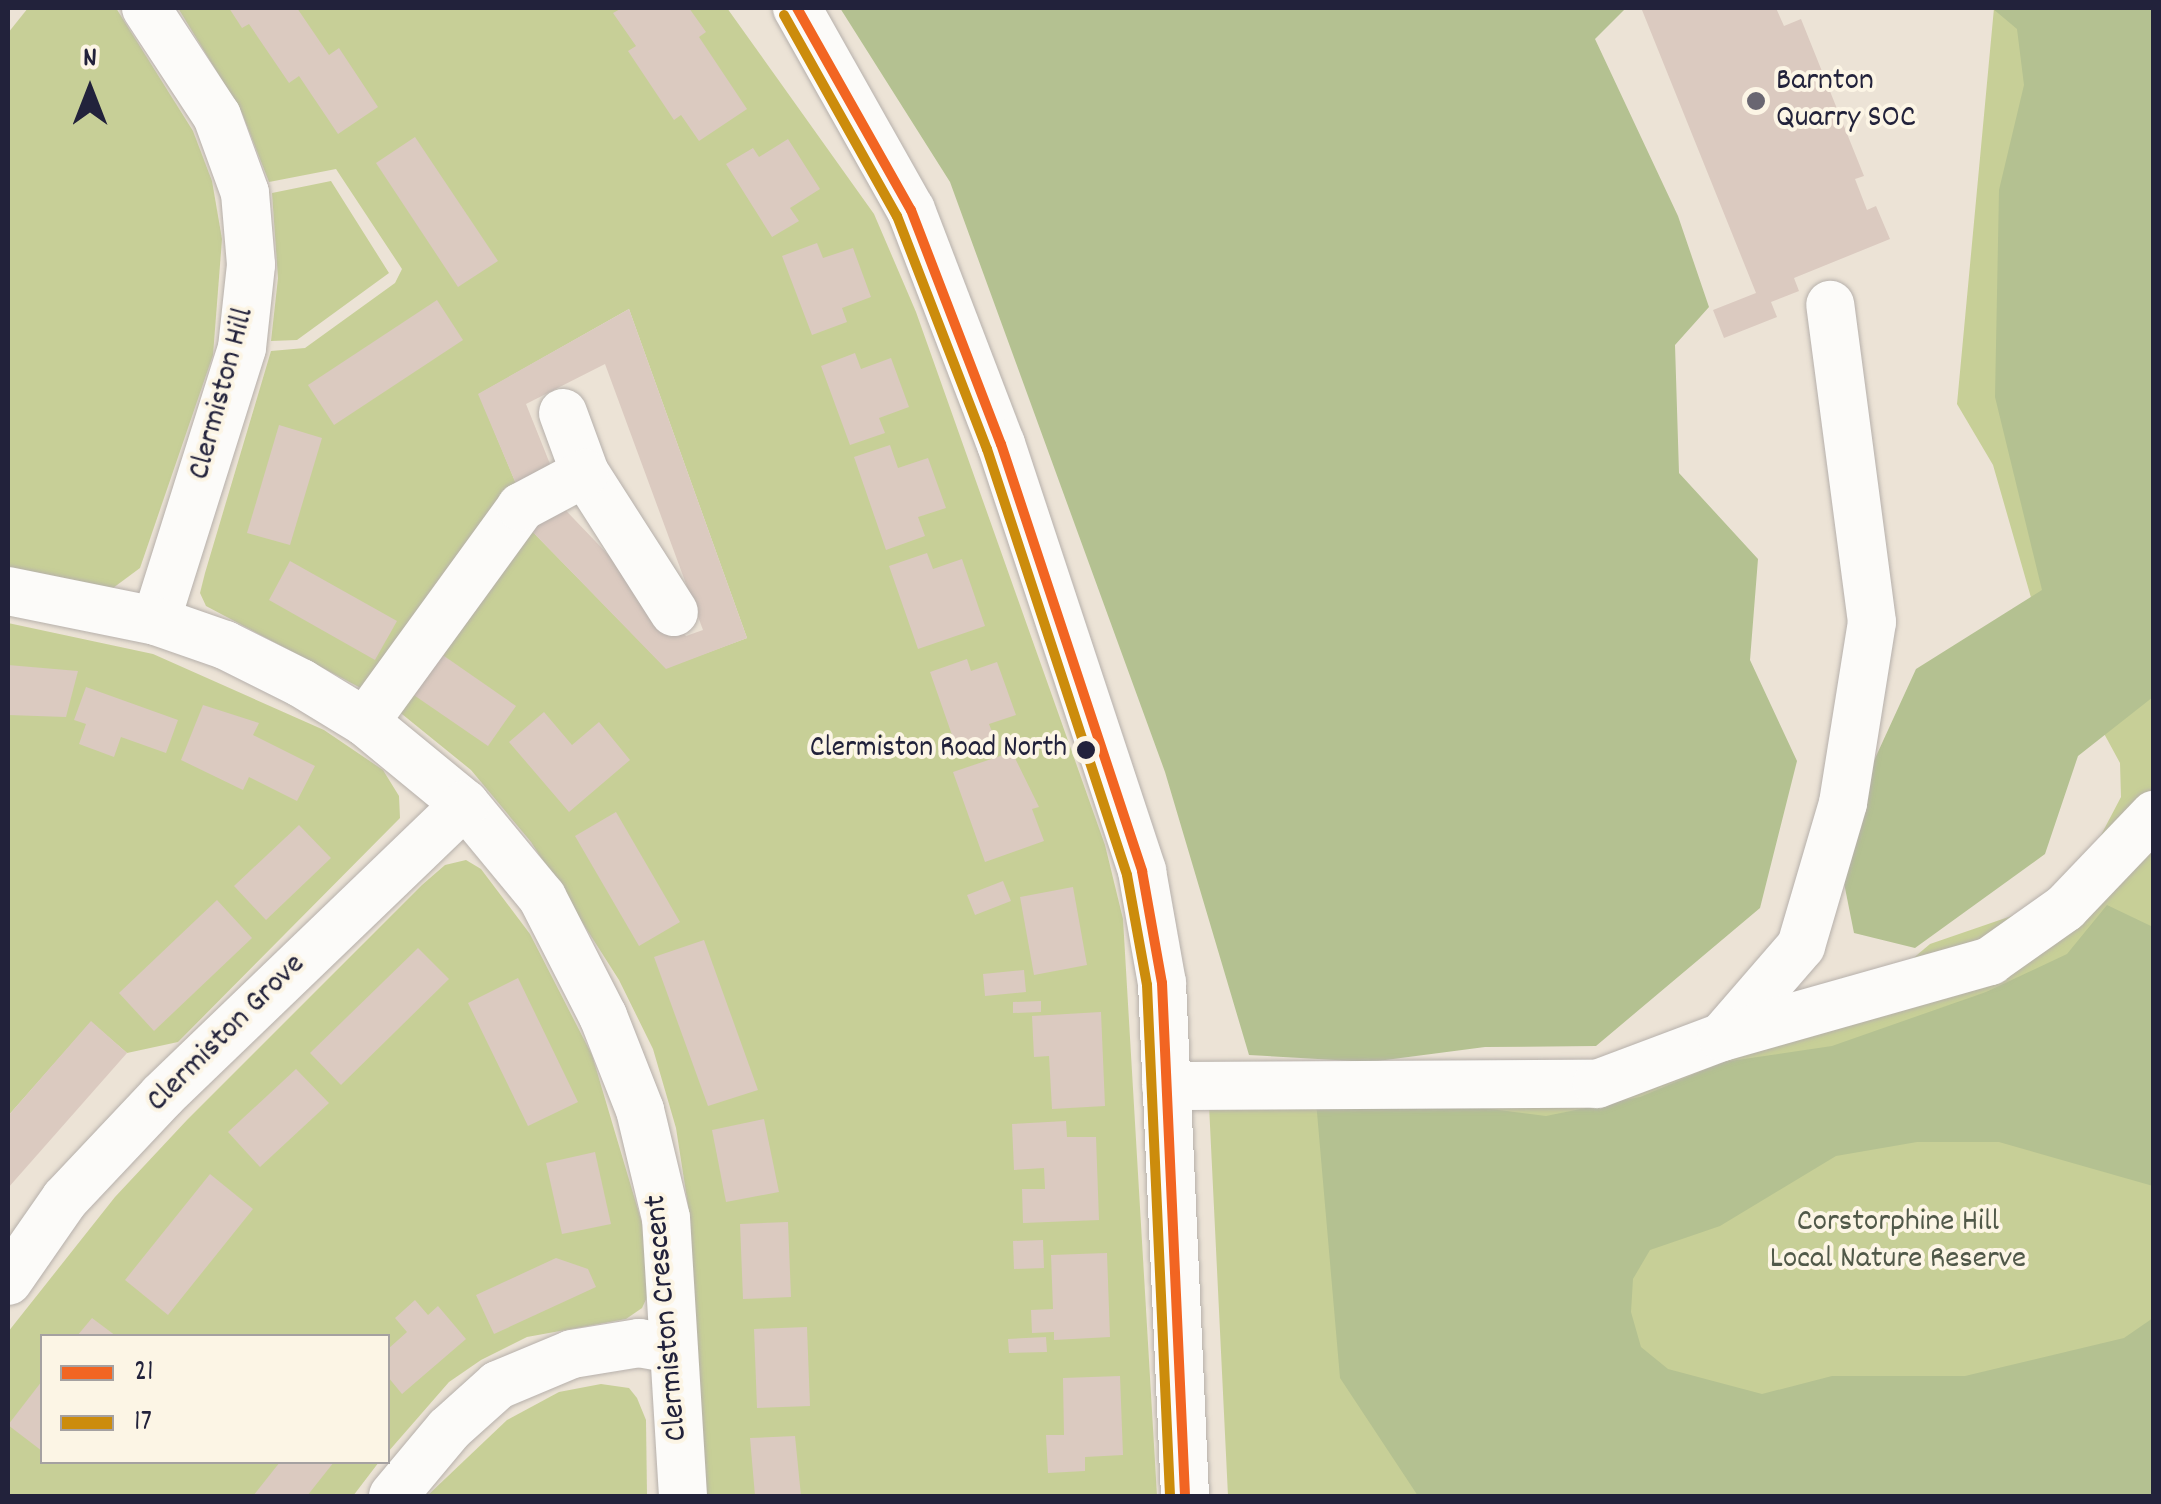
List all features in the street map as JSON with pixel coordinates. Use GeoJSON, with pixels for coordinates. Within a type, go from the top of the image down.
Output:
{"type":"FeatureCollection","features":[{"type":"Feature","properties":{"kind":"street","name":"Clermiston Hill"},"geometry":{"type":"LineString","coordinates":[[146,8],[216,116],[245,192],[251,265],[242,348],[156,621]]}},
{"type":"Feature","properties":{"kind":"street"},"geometry":{"type":"LineString","coordinates":[[797,8],[911,210],[1008,462],[1142,871],[1162,983],[1185,1496]]}},
{"type":"Feature","properties":{"kind":"street"},"geometry":{"type":"LineString","coordinates":[[1722,1037],[1801,946],[1844,803],[1872,622],[1830,305]]}},
{"type":"Feature","properties":{"kind":"street"},"geometry":{"type":"LineString","coordinates":[[563,413],[585,473],[674,612]]}},
{"type":"Feature","properties":{"kind":"street"},"geometry":{"type":"LineString","coordinates":[[365,722],[521,507],[585,473]]}},
{"type":"Feature","properties":{"kind":"street","name":"Clermiston Crescent"},"geometry":{"type":"LineString","coordinates":[[8,590],[156,621],[225,645],[365,722],[465,804],[542,897],[603,1016],[640,1110],[666,1218],[682,1496]]}},
{"type":"Feature","properties":{"kind":"street","name":"Clermiston Grove"},"geometry":{"type":"LineString","coordinates":[[8,1281],[65,1199],[163,1095],[465,804]]}},
{"type":"Feature","properties":{"kind":"street"},"geometry":{"type":"LineString","coordinates":[[1166,1086],[1597,1084],[1722,1037],[1990,961],[2065,908],[2154,815]]}},
{"type":"Feature","properties":{"kind":"street"},"geometry":{"type":"LineString","coordinates":[[393,1496],[449,1429],[498,1385],[572,1354],[639,1343],[672,1349]]}},
{"type":"Feature","properties":{"kind":"green space"},"geometry":{"type":"Polygon","coordinates":[[[28,8],[116,8],[193,131],[212,181],[222,239],[213,355],[140,568],[113,588],[8,571],[8,33],[28,8]]]}},
{"type":"Feature","properties":{"kind":"green space"},"geometry":{"type":"Polygon","coordinates":[[[178,8],[727,8],[874,214],[916,312],[1105,845],[1123,919],[1157,1496],[702,1496],[690,1218],[676,1128],[653,1049],[619,980],[531,842],[471,770],[392,706],[523,522],[666,668],[747,638],[629,309],[479,394],[519,491],[372,694],[206,606],[200,593],[205,573],[271,351],[305,348],[395,283],[402,269],[336,169],[269,182],[242,113],[178,8]]]}},
{"type":"Feature","properties":{"kind":"green space"},"geometry":{"type":"Polygon","coordinates":[[[840,8],[1626,8],[1595,39],[1678,216],[1709,307],[1675,345],[1679,473],[1758,559],[1750,660],[1797,761],[1760,908],[1596,1046],[1485,1047],[1370,1062],[1249,1055],[1165,772],[950,182],[840,8]]]}},
{"type":"Feature","properties":{"kind":"green space"},"geometry":{"type":"Polygon","coordinates":[[[1992,8],[2153,8],[2153,697],[2078,756],[2045,854],[1915,948],[1854,933],[1841,868],[1872,765],[1916,669],[2042,590],[1995,397],[1999,190],[2024,85],[2017,29],[1992,8]]]}},
{"type":"Feature","properties":{"kind":"green space","name":"Corstorphine Hill Local Nature Reserve"},"geometry":{"type":"Polygon","coordinates":[[[1994,8],[2153,8],[2153,1496],[1228,1496],[1209,1105],[1550,1099],[1904,966],[1930,944],[2038,907],[2100,837],[2121,797],[2120,763],[2032,601],[1993,465],[1957,404],[1994,8]]]}},
{"type":"Feature","properties":{"kind":"green space"},"geometry":{"type":"Polygon","coordinates":[[[331,181],[389,273],[297,340],[271,341],[278,278],[272,193],[331,181]]]}},
{"type":"Feature","properties":{"kind":"green space"},"geometry":{"type":"Polygon","coordinates":[[[8,623],[153,654],[324,730],[383,770],[399,796],[400,818],[178,1042],[127,1053],[91,1022],[8,1116],[8,623]]]}},
{"type":"Feature","properties":{"kind":"green space"},"geometry":{"type":"Polygon","coordinates":[[[466,860],[481,869],[530,934],[592,1055],[647,1240],[650,1291],[642,1308],[626,1319],[527,1337],[481,1360],[449,1382],[390,1450],[390,1334],[40,1334],[40,1464],[377,1464],[353,1496],[8,1496],[8,1332],[115,1197],[187,1120],[445,865],[466,860]]]}},
{"type":"Feature","properties":{"kind":"green space"},"geometry":{"type":"Polygon","coordinates":[[[2107,905],[2153,927],[2153,1186],[1999,1142],[1917,1142],[1836,1156],[1720,1226],[1650,1250],[1633,1279],[1631,1312],[1641,1347],[1668,1369],[1762,1394],[1832,1376],[1965,1376],[2124,1338],[2153,1318],[2153,1496],[1418,1496],[1340,1378],[1316,1101],[1413,1099],[1546,1116],[1640,1097],[1723,1062],[1832,1046],[1986,992],[2067,954],[2107,905]]]}},
{"type":"Feature","properties":{"kind":"green space"},"geometry":{"type":"Polygon","coordinates":[[[601,1384],[629,1388],[637,1398],[646,1420],[647,1496],[427,1496],[507,1420],[559,1392],[601,1384]]]}},
{"type":"Feature","properties":{"kind":"building"},"geometry":{"type":"Polygon","coordinates":[[[229,8],[297,8],[329,55],[339,48],[378,107],[338,134],[299,76],[289,83],[249,24],[242,28],[229,8]]]}},
{"type":"Feature","properties":{"kind":"building"},"geometry":{"type":"Polygon","coordinates":[[[622,8],[689,8],[706,32],[699,37],[747,109],[699,141],[681,115],[674,120],[628,51],[636,46],[613,13],[622,8]]]}},
{"type":"Feature","properties":{"kind":"building","name":"Barnton Quarry SOC"},"geometry":{"type":"Polygon","coordinates":[[[1776,8],[1784,26],[1801,19],[1864,176],[1855,179],[1867,210],[1876,206],[1890,239],[1794,278],[1799,291],[1771,302],[1777,317],[1724,338],[1713,310],[1756,293],[1642,10],[1776,8]]]}},
{"type":"Feature","properties":{"kind":"building"},"geometry":{"type":"Polygon","coordinates":[[[415,137],[498,261],[458,287],[376,163],[415,137]]]}},
{"type":"Feature","properties":{"kind":"building"},"geometry":{"type":"Polygon","coordinates":[[[788,139],[820,189],[790,208],[799,221],[772,237],[726,164],[753,148],[759,157],[788,139]]]}},
{"type":"Feature","properties":{"kind":"building"},"geometry":{"type":"Polygon","coordinates":[[[817,243],[823,258],[853,248],[871,297],[842,308],[847,322],[812,335],[782,256],[817,243]]]}},
{"type":"Feature","properties":{"kind":"building"},"geometry":{"type":"Polygon","coordinates":[[[437,300],[463,340],[334,425],[308,385],[437,300]]]}},
{"type":"Feature","properties":{"kind":"building"},"geometry":{"type":"Polygon","coordinates":[[[629,309],[747,638],[666,669],[523,522],[552,496],[686,636],[703,630],[605,364],[526,404],[552,469],[519,491],[478,394],[629,309]]]}},
{"type":"Feature","properties":{"kind":"building"},"geometry":{"type":"Polygon","coordinates":[[[855,353],[861,369],[891,358],[909,407],[879,418],[885,433],[850,445],[821,366],[855,353]]]}},
{"type":"Feature","properties":{"kind":"building"},"geometry":{"type":"Polygon","coordinates":[[[279,425],[322,438],[290,545],[247,533],[279,425]]]}},
{"type":"Feature","properties":{"kind":"building"},"geometry":{"type":"Polygon","coordinates":[[[890,445],[898,468],[928,458],[946,508],[918,517],[925,536],[886,550],[854,457],[890,445]]]}},
{"type":"Feature","properties":{"kind":"building"},"geometry":{"type":"Polygon","coordinates":[[[927,553],[933,569],[962,559],[985,626],[918,649],[889,566],[927,553]]]}},
{"type":"Feature","properties":{"kind":"building"},"geometry":{"type":"Polygon","coordinates":[[[290,561],[397,621],[375,660],[269,600],[290,561]]]}},
{"type":"Feature","properties":{"kind":"building"},"geometry":{"type":"Polygon","coordinates":[[[434,649],[516,706],[488,746],[405,689],[434,649]]]}},
{"type":"Feature","properties":{"kind":"building"},"geometry":{"type":"Polygon","coordinates":[[[967,659],[971,671],[997,662],[1016,715],[989,724],[996,742],[959,755],[930,672],[967,659]]]}},
{"type":"Feature","properties":{"kind":"building"},"geometry":{"type":"Polygon","coordinates":[[[8,665],[78,671],[66,717],[8,715],[8,665]]]}},
{"type":"Feature","properties":{"kind":"building"},"geometry":{"type":"Polygon","coordinates":[[[86,687],[178,720],[166,753],[121,737],[114,757],[79,744],[86,724],[74,720],[86,687]]]}},
{"type":"Feature","properties":{"kind":"building"},"geometry":{"type":"Polygon","coordinates":[[[203,705],[259,723],[253,735],[315,766],[297,801],[249,777],[243,790],[181,760],[203,705]]]}},
{"type":"Feature","properties":{"kind":"building"},"geometry":{"type":"Polygon","coordinates":[[[544,712],[572,745],[599,722],[630,760],[569,812],[509,742],[544,712]]]}},
{"type":"Feature","properties":{"kind":"building"},"geometry":{"type":"Polygon","coordinates":[[[1012,752],[1039,807],[1032,809],[1044,841],[985,862],[953,772],[1012,752]]]}},
{"type":"Feature","properties":{"kind":"building"},"geometry":{"type":"Polygon","coordinates":[[[616,812],[680,922],[639,946],[575,836],[616,812]]]}},
{"type":"Feature","properties":{"kind":"building"},"geometry":{"type":"Polygon","coordinates":[[[299,825],[331,858],[266,920],[234,886],[299,825]]]}},
{"type":"Feature","properties":{"kind":"building"},"geometry":{"type":"Polygon","coordinates":[[[1003,881],[1011,901],[975,915],[967,895],[1003,881]]]}},
{"type":"Feature","properties":{"kind":"building"},"geometry":{"type":"Polygon","coordinates":[[[1073,887],[1087,965],[1034,975],[1020,897],[1073,887]]]}},
{"type":"Feature","properties":{"kind":"building"},"geometry":{"type":"Polygon","coordinates":[[[217,900],[252,938],[154,1031],[119,993],[217,900]]]}},
{"type":"Feature","properties":{"kind":"building"},"geometry":{"type":"Polygon","coordinates":[[[704,940],[758,1090],[708,1106],[654,957],[704,940]]]}},
{"type":"Feature","properties":{"kind":"building"},"geometry":{"type":"Polygon","coordinates":[[[418,948],[449,979],[341,1085],[310,1053],[418,948]]]}},
{"type":"Feature","properties":{"kind":"building"},"geometry":{"type":"Polygon","coordinates":[[[1024,970],[1026,992],[985,996],[983,974],[1024,970]]]}},
{"type":"Feature","properties":{"kind":"building"},"geometry":{"type":"Polygon","coordinates":[[[518,978],[578,1102],[528,1126],[468,1003],[518,978]]]}},
{"type":"Feature","properties":{"kind":"building"},"geometry":{"type":"Polygon","coordinates":[[[1041,1001],[1041,1012],[1013,1013],[1013,1002],[1041,1001]]]}},
{"type":"Feature","properties":{"kind":"building"},"geometry":{"type":"Polygon","coordinates":[[[1101,1012],[1105,1106],[1052,1109],[1049,1056],[1034,1057],[1032,1016],[1101,1012]]]}},
{"type":"Feature","properties":{"kind":"building"},"geometry":{"type":"Polygon","coordinates":[[[91,1021],[127,1053],[8,1188],[8,1116],[91,1021]]]}},
{"type":"Feature","properties":{"kind":"building"},"geometry":{"type":"Polygon","coordinates":[[[296,1069],[329,1103],[260,1167],[228,1132],[296,1069]]]}},
{"type":"Feature","properties":{"kind":"building"},"geometry":{"type":"Polygon","coordinates":[[[764,1119],[779,1192],[726,1202],[712,1130],[764,1119]]]}},
{"type":"Feature","properties":{"kind":"building"},"geometry":{"type":"Polygon","coordinates":[[[1066,1121],[1067,1137],[1096,1137],[1099,1220],[1023,1223],[1022,1189],[1045,1189],[1044,1168],[1014,1170],[1012,1124],[1066,1121]]]}},
{"type":"Feature","properties":{"kind":"building"},"geometry":{"type":"Polygon","coordinates":[[[595,1152],[611,1224],[562,1234],[546,1163],[595,1152]]]}},
{"type":"Feature","properties":{"kind":"building"},"geometry":{"type":"Polygon","coordinates":[[[210,1174],[253,1209],[168,1315],[125,1280],[210,1174]]]}},
{"type":"Feature","properties":{"kind":"building"},"geometry":{"type":"Polygon","coordinates":[[[788,1222],[791,1297],[743,1299],[740,1224],[788,1222]]]}},
{"type":"Feature","properties":{"kind":"building"},"geometry":{"type":"Polygon","coordinates":[[[1043,1240],[1044,1268],[1014,1269],[1013,1241],[1043,1240]]]}},
{"type":"Feature","properties":{"kind":"building"},"geometry":{"type":"Polygon","coordinates":[[[1107,1253],[1110,1337],[1054,1340],[1054,1332],[1032,1333],[1031,1310],[1053,1309],[1051,1255],[1107,1253]]]}},
{"type":"Feature","properties":{"kind":"building"},"geometry":{"type":"Polygon","coordinates":[[[556,1258],[588,1269],[596,1287],[494,1334],[476,1295],[556,1258]]]}},
{"type":"Feature","properties":{"kind":"building"},"geometry":{"type":"Polygon","coordinates":[[[415,1300],[428,1315],[438,1306],[466,1339],[402,1394],[390,1379],[390,1347],[407,1332],[395,1318],[415,1300]]]}},
{"type":"Feature","properties":{"kind":"building"},"geometry":{"type":"Polygon","coordinates":[[[92,1318],[113,1334],[79,1334],[92,1318]]]}},
{"type":"Feature","properties":{"kind":"building"},"geometry":{"type":"Polygon","coordinates":[[[807,1327],[810,1406],[757,1408],[754,1329],[807,1327]]]}},
{"type":"Feature","properties":{"kind":"building"},"geometry":{"type":"Polygon","coordinates":[[[1046,1337],[1047,1352],[1009,1353],[1008,1339],[1046,1337]]]}},
{"type":"Feature","properties":{"kind":"building"},"geometry":{"type":"Polygon","coordinates":[[[1120,1376],[1123,1455],[1085,1457],[1085,1471],[1048,1473],[1046,1435],[1064,1435],[1063,1378],[1120,1376]]]}},
{"type":"Feature","properties":{"kind":"building"},"geometry":{"type":"Polygon","coordinates":[[[40,1384],[40,1449],[8,1425],[40,1384]]]}},
{"type":"Feature","properties":{"kind":"building"},"geometry":{"type":"Polygon","coordinates":[[[795,1436],[801,1496],[755,1496],[750,1438],[795,1436]]]}},
{"type":"Feature","properties":{"kind":"building"},"geometry":{"type":"Polygon","coordinates":[[[278,1464],[332,1464],[307,1496],[253,1496],[278,1464]]]}},
{"type":"Feature","properties":{"kind":"transit line","name":"21"},"geometry":{"type":"LineString","coordinates":[[797,8],[911,210],[1001,444],[1142,871],[1162,983],[1185,1496]]}},
{"type":"Feature","properties":{"kind":"transit line","name":"17"},"geometry":{"type":"LineString","coordinates":[[784,15],[897,216],[987,449],[1127,875],[1147,985],[1170,1496]]}},
{"type":"Feature","properties":{"kind":"place","name":"Barnton Quarry SOC"},"geometry":{"type":"Point","coordinates":[1756,101]}},
{"type":"Feature","properties":{"kind":"place","name":"Clermiston Road North"},"geometry":{"type":"Point","coordinates":[1086,750]}}]}
